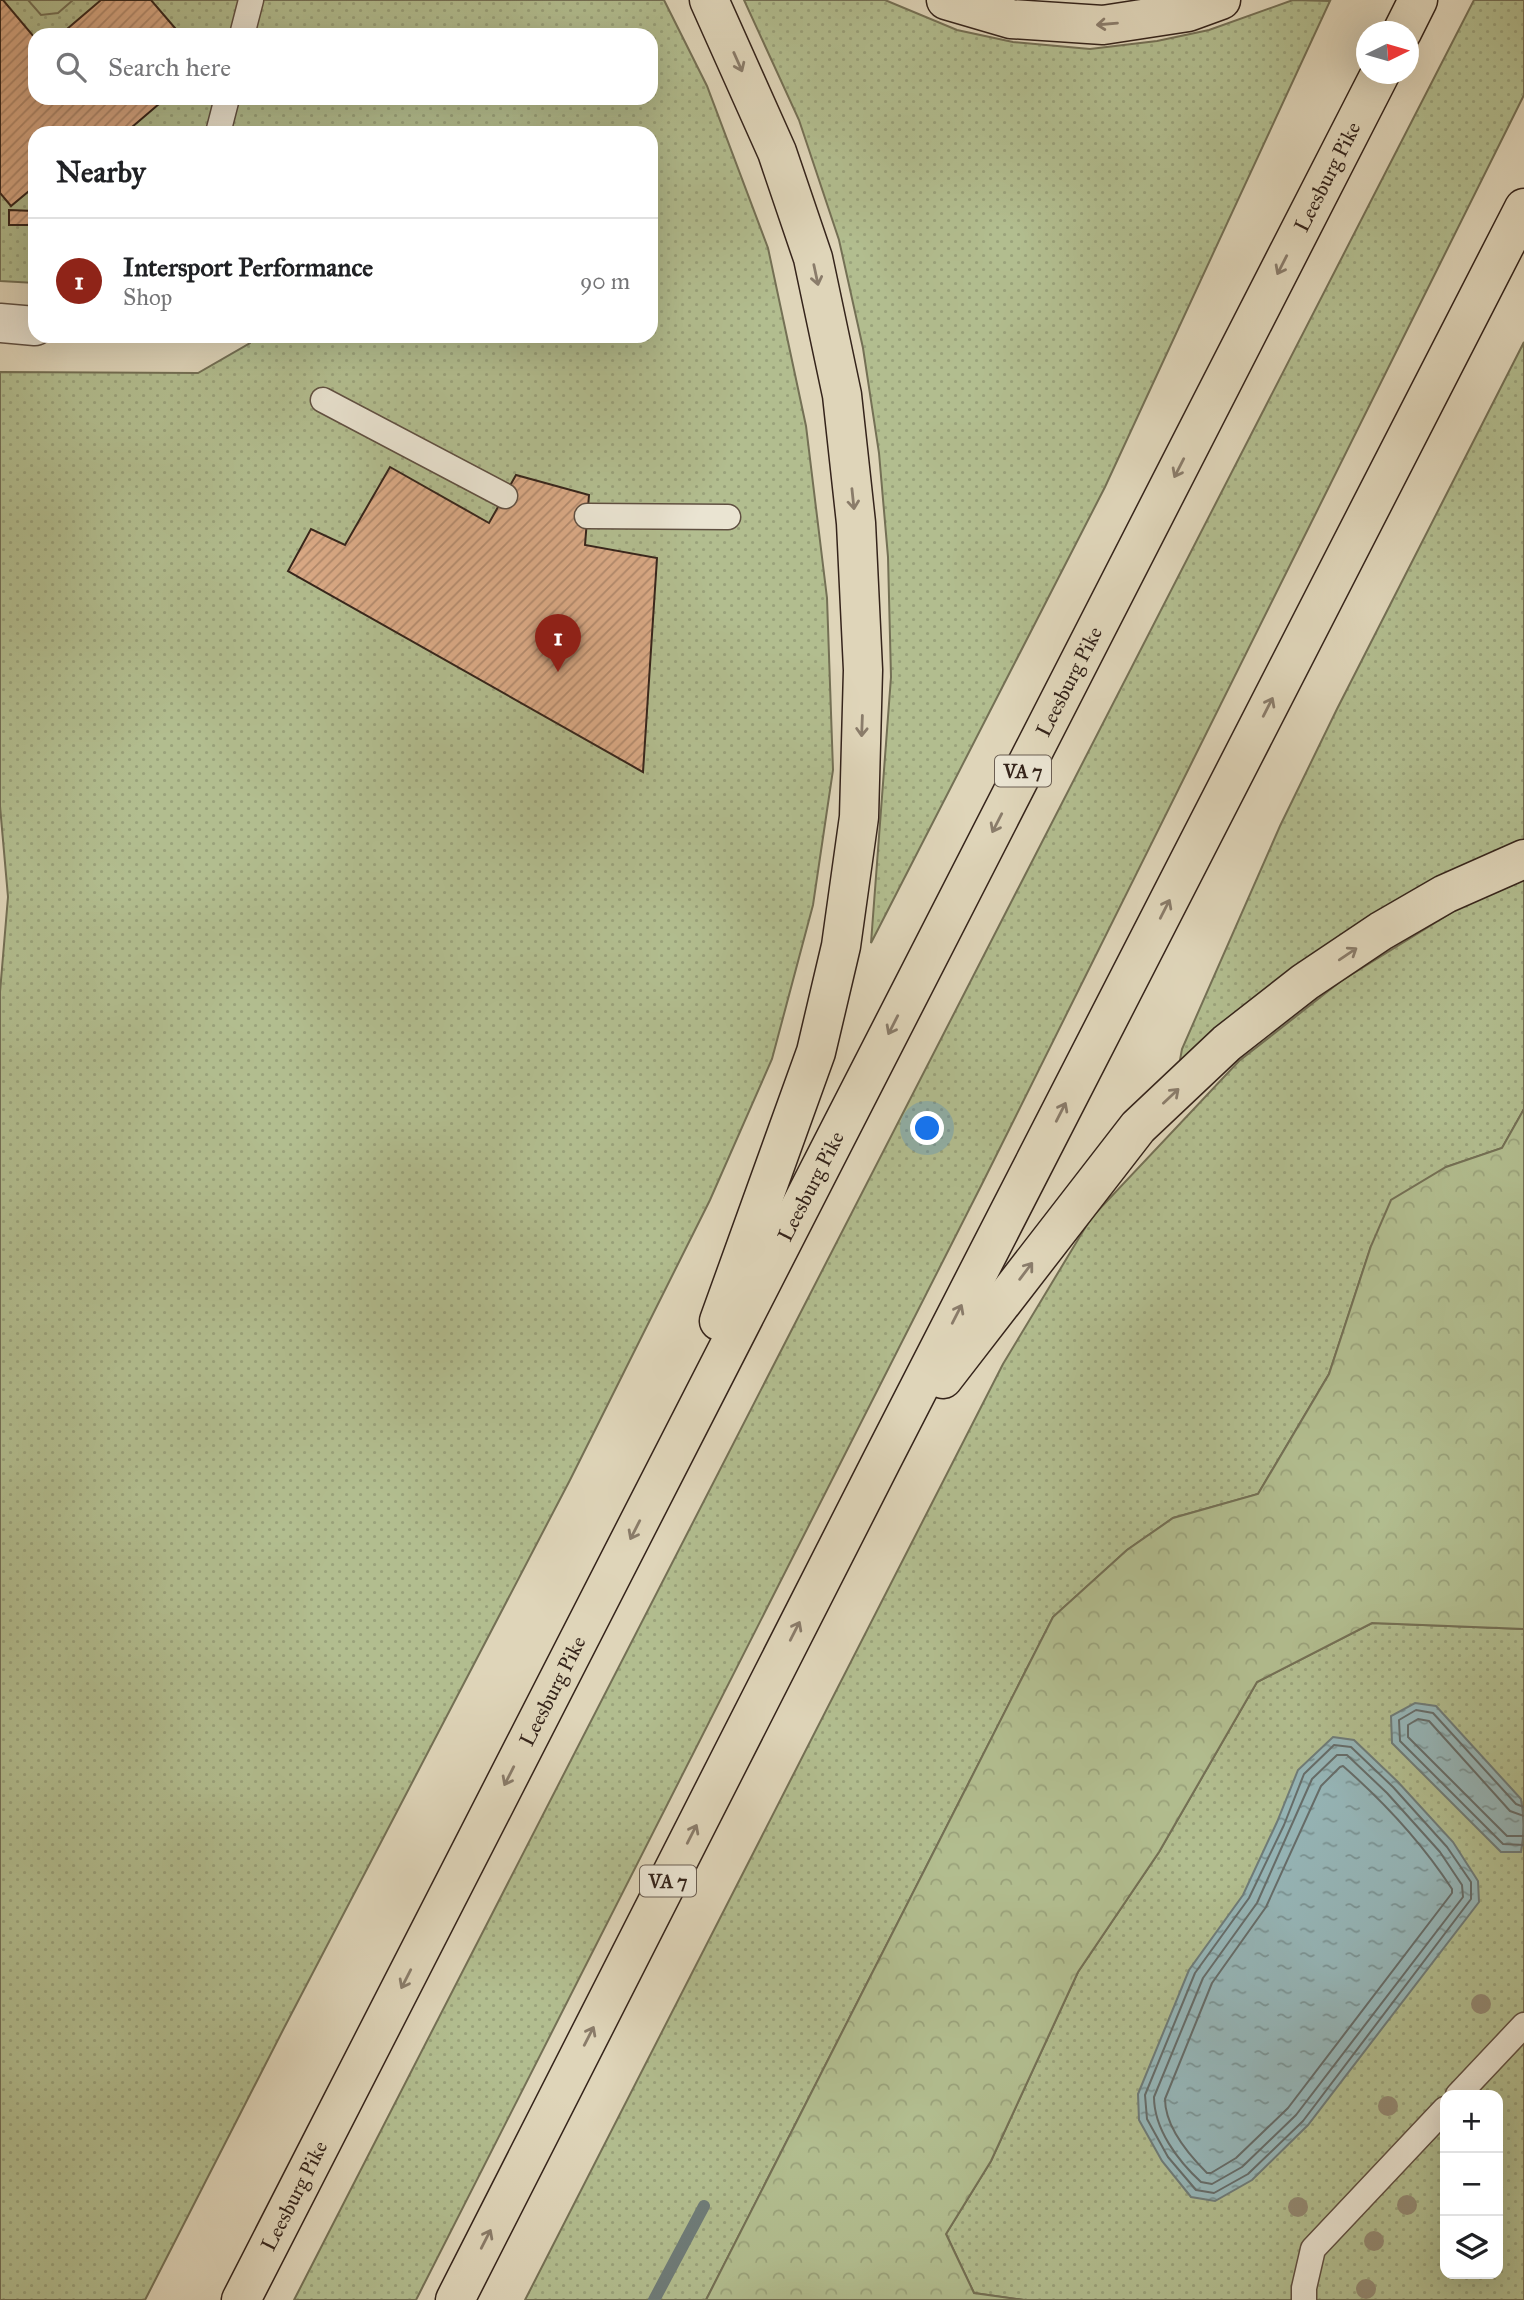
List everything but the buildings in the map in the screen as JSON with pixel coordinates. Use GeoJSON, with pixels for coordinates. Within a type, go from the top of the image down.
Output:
{"type":"FeatureCollection","features":[{"type":"Feature","properties":{"kind":"highway"},"geometry":{"type":"LineString","coordinates":[[666,1469],[816,1052],[841,946],[859,817],[863,670],[856,523],[842,395],[813,258],[777,152],[709,0]]}},
{"type":"Feature","properties":{"kind":"highway"},"geometry":{"type":"LineString","coordinates":[[946,0],[1010,19],[1103,25],[1188,12],[1221,0]]}},
{"type":"Feature","properties":{"kind":"highway"},"geometry":{"type":"LineString","coordinates":[[1408,21],[1418,0]]}},
{"type":"Feature","properties":{"kind":"highway","name":"Leesburg Pike"},"geometry":{"type":"LineString","coordinates":[[241,2300],[1375,84]]}},
{"type":"Feature","properties":{"kind":"highway","name":"VA 7"},"geometry":{"type":"LineString","coordinates":[[455,2300],[1524,208]]}},
{"type":"Feature","properties":{"kind":"highway"},"geometry":{"type":"LineString","coordinates":[[881,1462],[1139,1127],[1227,1043],[1305,982],[1381,930],[1445,894],[1524,859]]}},
{"type":"Feature","properties":{"kind":"street"},"geometry":{"type":"LineString","coordinates":[[0,323],[28,325]]}},
{"type":"Feature","properties":{"kind":"lane"},"geometry":{"type":"LineString","coordinates":[[245,28],[251,0]]}},
{"type":"Feature","properties":{"kind":"lane"},"geometry":{"type":"LineString","coordinates":[[220,126],[225,105]]}},
{"type":"Feature","properties":{"kind":"lane"},"geometry":{"type":"LineString","coordinates":[[323,400],[505,496]]}},
{"type":"Feature","properties":{"kind":"lane"},"geometry":{"type":"LineString","coordinates":[[587,516],[728,517]]}},
{"type":"Feature","properties":{"kind":"lane"},"geometry":{"type":"LineString","coordinates":[[1463,2090],[1524,2025]]}},
{"type":"Feature","properties":{"kind":"lane"},"geometry":{"type":"LineString","coordinates":[[1304,2300],[1304,2287],[1313,2249],[1440,2114]]}},
{"type":"Feature","properties":{"kind":"green space"},"geometry":{"type":"Polygon","coordinates":[[[0,0],[664,0],[707,86],[768,248],[806,426],[827,598],[833,770],[813,905],[772,1059],[710,1200],[570,1480],[145,2300],[0,2300],[0,992],[8,897],[0,806],[0,372],[198,373],[250,343],[658,343],[658,126],[28,126],[28,283],[0,281],[0,0]]]}},
{"type":"Feature","properties":{"kind":"green space"},"geometry":{"type":"Polygon","coordinates":[[[28,0],[73,0],[58,13],[41,15],[28,0]]]}},
{"type":"Feature","properties":{"kind":"green space"},"geometry":{"type":"Polygon","coordinates":[[[744,0],[885,0],[957,30],[1013,42],[1090,49],[1157,41],[1209,30],[1293,0],[1330,1],[1105,487],[871,943],[891,677],[888,557],[879,453],[863,348],[839,240],[799,120],[744,0]]]}},
{"type":"Feature","properties":{"kind":"green space"},"geometry":{"type":"Polygon","coordinates":[[[1474,0],[1524,0],[1524,95],[982,1184],[416,2300],[294,2300],[1474,0]]]}},
{"type":"Feature","properties":{"kind":"green space"},"geometry":{"type":"Polygon","coordinates":[[[1524,342],[1524,845],[1191,1063],[1180,1060],[1182,1049],[1280,826],[1524,342]]]}},
{"type":"Feature","properties":{"kind":"green space"},"geometry":{"type":"Polygon","coordinates":[[[1524,880],[1524,1109],[1502,1148],[1446,1167],[1371,1246],[1329,1374],[1258,1494],[1173,1518],[1127,1550],[1053,1617],[706,2300],[525,2300],[1003,1364],[1091,1218],[1239,1061],[1341,981],[1459,908],[1524,880]]]}},
{"type":"Feature","properties":{"kind":"green space"},"geometry":{"type":"Polygon","coordinates":[[[1524,1109],[1524,1629],[1372,1623],[1257,1682],[1159,1852],[1078,1972],[991,2161],[946,2234],[974,2293],[1024,2300],[706,2300],[1053,1617],[1127,1550],[1173,1518],[1258,1494],[1329,1374],[1371,1246],[1391,1200],[1446,1167],[1502,1148],[1524,1109]]]}},
{"type":"Feature","properties":{"kind":"green space"},"geometry":{"type":"Polygon","coordinates":[[[1372,1623],[1524,1629],[1524,2300],[1024,2300],[974,2293],[946,2234],[991,2161],[1078,1972],[1159,1852],[1257,1682],[1372,1623]]]}},
{"type":"Feature","properties":{"kind":"water"},"geometry":{"type":"Polygon","coordinates":[[[1415,1703],[1436,1706],[1521,1799],[1521,1852],[1501,1852],[1392,1743],[1391,1716],[1415,1703]]]}},
{"type":"Feature","properties":{"kind":"water"},"geometry":{"type":"Polygon","coordinates":[[[1333,1737],[1354,1740],[1398,1782],[1453,1842],[1478,1881],[1479,1902],[1308,2125],[1252,2180],[1215,2201],[1191,2197],[1162,2161],[1139,2120],[1138,2094],[1189,1970],[1243,1895],[1298,1770],[1333,1737]]]}},
{"type":"Feature","properties":{"kind":"waterway"},"geometry":{"type":"LineString","coordinates":[[654,2300],[704,2206]]}},
{"type":"Feature","properties":{"kind":"place","name":"Intersport Performance"},"geometry":{"type":"Point","coordinates":[558,672]}}]}
